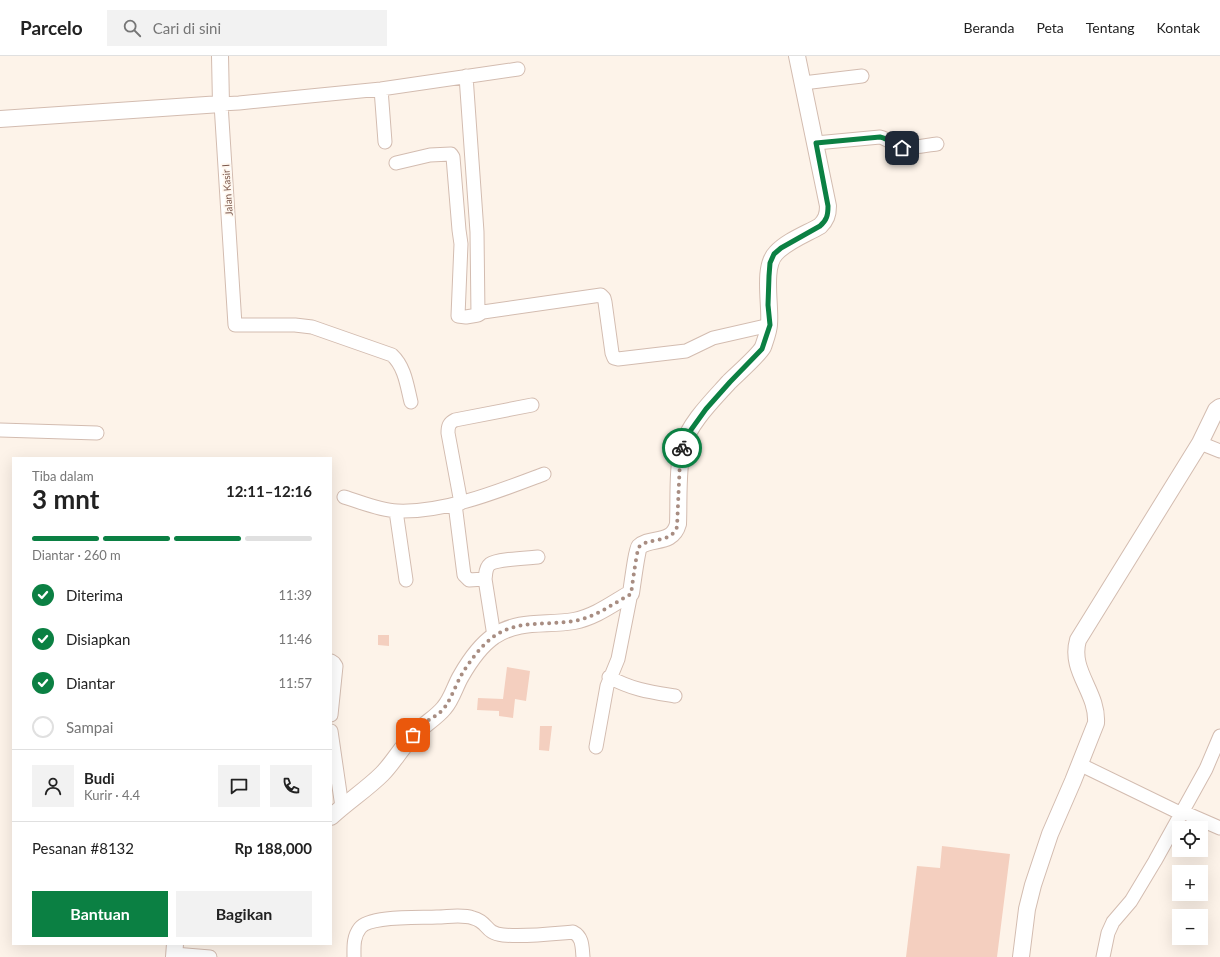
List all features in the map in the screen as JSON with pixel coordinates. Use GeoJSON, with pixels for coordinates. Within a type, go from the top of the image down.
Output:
{"type":"FeatureCollection","features":[{"type":"Feature","properties":{"kind":"street","name":"Jalan Kasir I"},"geometry":{"type":"LineString","coordinates":[[220,56],[221,104],[235,325],[295,325],[312,327],[392,355],[402,368],[411,402]]}},
{"type":"Feature","properties":{"kind":"street"},"geometry":{"type":"LineString","coordinates":[[596,747],[606,686],[618,659],[639,547],[671,535],[677,527],[680,460],[683,445],[688,434],[706,409],[762,349],[770,325],[768,305],[769,276],[770,263],[774,254],[781,248],[820,226],[828,216],[828,206],[816,143],[797,56]]}},
{"type":"Feature","properties":{"kind":"street"},"geometry":{"type":"LineString","coordinates":[[0,119],[239,103],[381,89],[518,69]]}},
{"type":"Feature","properties":{"kind":"street"},"geometry":{"type":"LineString","coordinates":[[466,76],[477,232],[478,315]]}},
{"type":"Feature","properties":{"kind":"street"},"geometry":{"type":"LineString","coordinates":[[803,83],[862,76]]}},
{"type":"Feature","properties":{"kind":"street"},"geometry":{"type":"LineString","coordinates":[[381,89],[385,142]]}},
{"type":"Feature","properties":{"kind":"street"},"geometry":{"type":"LineString","coordinates":[[816,143],[880,137],[887,139],[902,148],[937,144]]}},
{"type":"Feature","properties":{"kind":"street"},"geometry":{"type":"LineString","coordinates":[[396,163],[430,155],[450,154],[453,157],[461,244],[458,316],[466,317],[478,315],[483,312],[601,295],[605,302],[612,353],[614,358],[618,359],[686,351],[713,338],[770,325]]}},
{"type":"Feature","properties":{"kind":"street"},"geometry":{"type":"LineString","coordinates":[[485,579],[469,580],[464,575],[458,504],[448,426],[450,422],[455,420],[532,405]]}},
{"type":"Feature","properties":{"kind":"street"},"geometry":{"type":"LineString","coordinates":[[1021,957],[1027,909],[1032,886],[1050,834],[1093,730],[1096,714],[1093,700],[1080,672],[1076,654],[1078,640],[1200,443],[1216,410],[1220,407]]}},
{"type":"Feature","properties":{"kind":"street"},"geometry":{"type":"LineString","coordinates":[[0,430],[97,432]]}},
{"type":"Feature","properties":{"kind":"street"},"geometry":{"type":"LineString","coordinates":[[1200,443],[1220,452]]}},
{"type":"Feature","properties":{"kind":"street"},"geometry":{"type":"LineString","coordinates":[[344,497],[378,508],[396,511],[429,509],[458,504],[544,474]]}},
{"type":"Feature","properties":{"kind":"street"},"geometry":{"type":"LineString","coordinates":[[396,511],[406,580]]}},
{"type":"Feature","properties":{"kind":"street"},"geometry":{"type":"LineString","coordinates":[[494,636],[485,579],[486,570],[489,565],[496,562],[538,557]]}},
{"type":"Feature","properties":{"kind":"street"},"geometry":{"type":"LineString","coordinates":[[336,812],[382,774],[413,735],[426,722],[438,715],[445,707],[462,674],[479,651],[494,636],[509,628],[532,623],[573,621],[587,618],[631,594]]}},
{"type":"Feature","properties":{"kind":"street"},"geometry":{"type":"LineString","coordinates":[[332,662],[336,666],[332,705]]}},
{"type":"Feature","properties":{"kind":"street"},"geometry":{"type":"LineString","coordinates":[[609,677],[625,686],[675,696]]}},
{"type":"Feature","properties":{"kind":"street"},"geometry":{"type":"LineString","coordinates":[[1103,957],[1108,933],[1113,922],[1131,901],[1182,813],[1206,769],[1220,736]]}},
{"type":"Feature","properties":{"kind":"street"},"geometry":{"type":"LineString","coordinates":[[332,747],[336,812]]}},
{"type":"Feature","properties":{"kind":"street"},"geometry":{"type":"LineString","coordinates":[[1079,764],[1182,813],[1220,828]]}},
{"type":"Feature","properties":{"kind":"street"},"geometry":{"type":"LineString","coordinates":[[354,957],[354,941],[360,927],[367,923],[396,917],[459,916],[472,917],[482,921],[490,932],[504,935],[573,932],[581,938],[583,957]]}},
{"type":"Feature","properties":{"kind":"street"},"geometry":{"type":"LineString","coordinates":[[174,952],[210,957]]}},
{"type":"Feature","properties":{"kind":"building"},"geometry":{"type":"Polygon","coordinates":[[[378,635],[389,635],[389,646],[378,645],[378,635]]]}},
{"type":"Feature","properties":{"kind":"building"},"geometry":{"type":"Polygon","coordinates":[[[507,667],[530,671],[526,701],[515,699],[513,718],[499,716],[499,711],[477,710],[478,698],[503,699],[507,667]]]}},
{"type":"Feature","properties":{"kind":"building"},"geometry":{"type":"Polygon","coordinates":[[[540,726],[552,726],[549,751],[539,750],[540,726]]]}},
{"type":"Feature","properties":{"kind":"building"},"geometry":{"type":"Polygon","coordinates":[[[942,846],[1010,854],[997,957],[906,957],[917,866],[940,868],[942,846]]]}},
{"type":"Feature","properties":{"kind":"way so far"},"geometry":{"type":"LineString","coordinates":[[413,735],[426,722],[438,715],[445,707],[462,674],[479,651],[494,636],[509,628],[532,623],[573,621],[587,618],[631,594],[637,550],[639,547],[671,535],[676,530],[678,524],[680,460],[682,448]]}},
{"type":"Feature","properties":{"kind":"route"},"geometry":{"type":"LineString","coordinates":[[682,448],[688,434],[706,409],[762,349],[770,325],[768,305],[769,276],[770,263],[774,254],[781,248],[820,226],[828,216],[828,206],[816,143],[880,137],[887,139],[902,148]]}}]}
